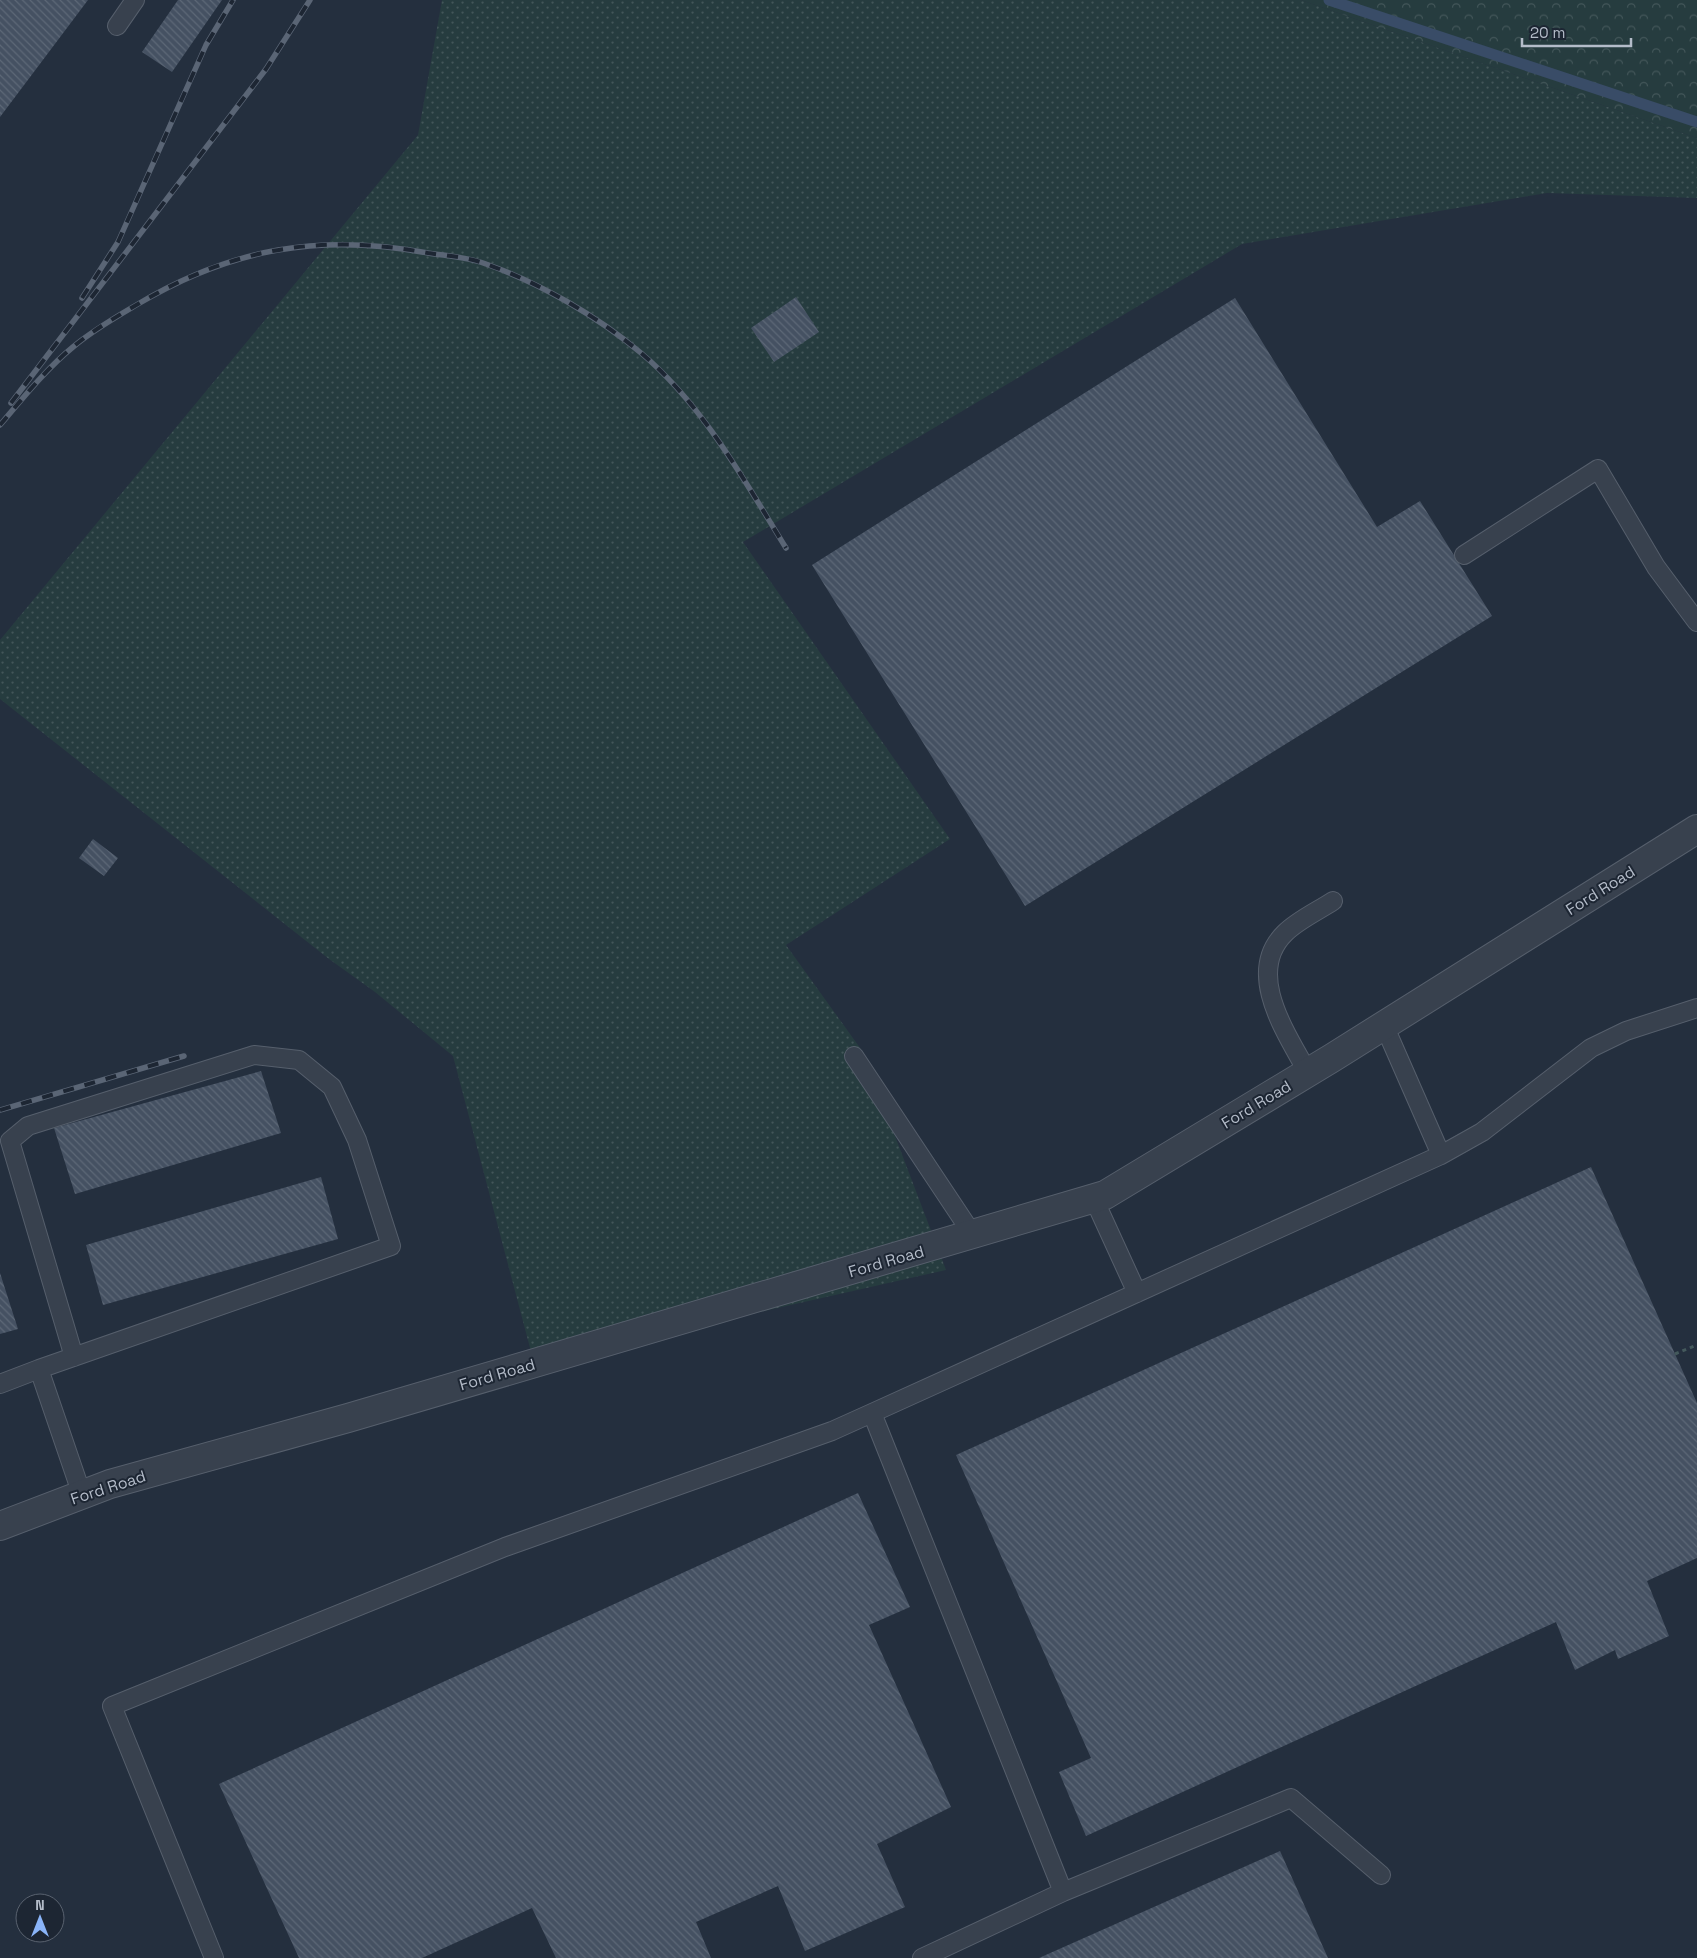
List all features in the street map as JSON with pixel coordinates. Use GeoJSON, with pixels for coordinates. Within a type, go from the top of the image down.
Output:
{"type":"FeatureCollection","features":[{"type":"Feature","properties":{"kind":"street","name":"Ford Road"},"geometry":{"type":"LineString","coordinates":[[0,1526],[110,1484],[338,1420],[1105,1195],[1308,1073],[1697,829]]}},
{"type":"Feature","properties":{"kind":"lane"},"geometry":{"type":"LineString","coordinates":[[117,26],[135,0]]}},
{"type":"Feature","properties":{"kind":"lane"},"geometry":{"type":"LineString","coordinates":[[1464,555],[1598,469],[1656,567],[1697,622]]}},
{"type":"Feature","properties":{"kind":"lane"},"geometry":{"type":"LineString","coordinates":[[1308,1073],[1275,1012],[1267,974],[1273,950],[1286,933],[1333,901]]}},
{"type":"Feature","properties":{"kind":"lane"},"geometry":{"type":"LineString","coordinates":[[214,1958],[112,1706],[505,1547],[832,1430],[872,1413],[1441,1155],[1482,1132],[1591,1048],[1626,1031],[1697,1008]]}},
{"type":"Feature","properties":{"kind":"lane"},"geometry":{"type":"LineString","coordinates":[[1384,1025],[1441,1155]]}},
{"type":"Feature","properties":{"kind":"lane"},"geometry":{"type":"LineString","coordinates":[[0,1384],[391,1246],[357,1140],[332,1088],[299,1060],[254,1055],[28,1126],[10,1141],[74,1357]]}},
{"type":"Feature","properties":{"kind":"lane"},"geometry":{"type":"LineString","coordinates":[[854,1056],[973,1235]]}},
{"type":"Feature","properties":{"kind":"lane"},"geometry":{"type":"LineString","coordinates":[[1094,1199],[1137,1293]]}},
{"type":"Feature","properties":{"kind":"lane"},"geometry":{"type":"LineString","coordinates":[[39,1369],[82,1495]]}},
{"type":"Feature","properties":{"kind":"lane"},"geometry":{"type":"LineString","coordinates":[[872,1413],[1063,1892]]}},
{"type":"Feature","properties":{"kind":"lane"},"geometry":{"type":"LineString","coordinates":[[922,1958],[1063,1892],[1291,1798],[1381,1875]]}},
{"type":"Feature","properties":{"kind":"path"},"geometry":{"type":"LineString","coordinates":[[1675,1354],[1697,1345]]}},
{"type":"Feature","properties":{"kind":"green space"},"geometry":{"type":"Polygon","coordinates":[[[442,0],[1301,0],[1697,138],[1697,198],[1547,193],[1242,244],[743,542],[950,839],[786,945],[863,1052],[946,1270],[534,1363],[453,1056],[375,992],[329,959],[0,699],[0,640],[418,135],[442,0]]]}},
{"type":"Feature","properties":{"kind":"green space"},"geometry":{"type":"Polygon","coordinates":[[[1301,0],[1697,0],[1697,138],[1301,0]]]}},
{"type":"Feature","properties":{"kind":"building"},"geometry":{"type":"Polygon","coordinates":[[[0,0],[88,0],[0,117],[0,0]]]}},
{"type":"Feature","properties":{"kind":"building"},"geometry":{"type":"Polygon","coordinates":[[[178,0],[222,0],[172,72],[142,52],[178,0]]]}},
{"type":"Feature","properties":{"kind":"building"},"geometry":{"type":"Polygon","coordinates":[[[796,297],[819,332],[774,362],[751,328],[796,297]]]}},
{"type":"Feature","properties":{"kind":"building"},"geometry":{"type":"Polygon","coordinates":[[[1235,298],[1377,527],[1420,501],[1492,616],[1025,906],[812,565],[1235,298]]]}},
{"type":"Feature","properties":{"kind":"building"},"geometry":{"type":"Polygon","coordinates":[[[93,839],[118,858],[104,876],[79,858],[93,839]]]}},
{"type":"Feature","properties":{"kind":"building"},"geometry":{"type":"Polygon","coordinates":[[[261,1071],[281,1133],[75,1194],[54,1128],[261,1071]]]}},
{"type":"Feature","properties":{"kind":"building"},"geometry":{"type":"Polygon","coordinates":[[[1591,1167],[1697,1403],[1697,1558],[1647,1581],[1669,1636],[1618,1659],[1615,1650],[1575,1670],[1556,1622],[1086,1836],[1059,1772],[1091,1758],[956,1455],[1591,1167]]]}},
{"type":"Feature","properties":{"kind":"building"},"geometry":{"type":"Polygon","coordinates":[[[321,1177],[338,1239],[103,1305],[86,1245],[321,1177]]]}},
{"type":"Feature","properties":{"kind":"building"},"geometry":{"type":"Polygon","coordinates":[[[0,1273],[18,1329],[0,1334],[0,1273]]]}},
{"type":"Feature","properties":{"kind":"building"},"geometry":{"type":"Polygon","coordinates":[[[858,1493],[910,1607],[869,1625],[951,1807],[877,1844],[905,1907],[805,1951],[778,1886],[696,1922],[711,1958],[556,1958],[532,1908],[422,1958],[299,1958],[219,1784],[858,1493]]]}},
{"type":"Feature","properties":{"kind":"building"},"geometry":{"type":"Polygon","coordinates":[[[1280,1851],[1328,1958],[1039,1958],[1280,1851]]]}},
{"type":"Feature","properties":{"kind":"waterway"},"geometry":{"type":"LineString","coordinates":[[1329,0],[1697,122]]}},
{"type":"Feature","properties":{"kind":"railway"},"geometry":{"type":"LineString","coordinates":[[82,298],[118,242],[206,45],[233,0]]}},
{"type":"Feature","properties":{"kind":"railway"},"geometry":{"type":"LineString","coordinates":[[11,403],[266,69],[310,0]]}},
{"type":"Feature","properties":{"kind":"railway"},"geometry":{"type":"LineString","coordinates":[[0,425],[44,374],[81,341],[138,304],[173,285],[208,270],[243,258],[278,250],[314,246],[389,247],[457,257],[486,264],[547,291],[606,326],[641,353],[684,396],[721,444],[786,548]]}},
{"type":"Feature","properties":{"kind":"railway"},"geometry":{"type":"LineString","coordinates":[[0,1110],[184,1056]]}}]}
